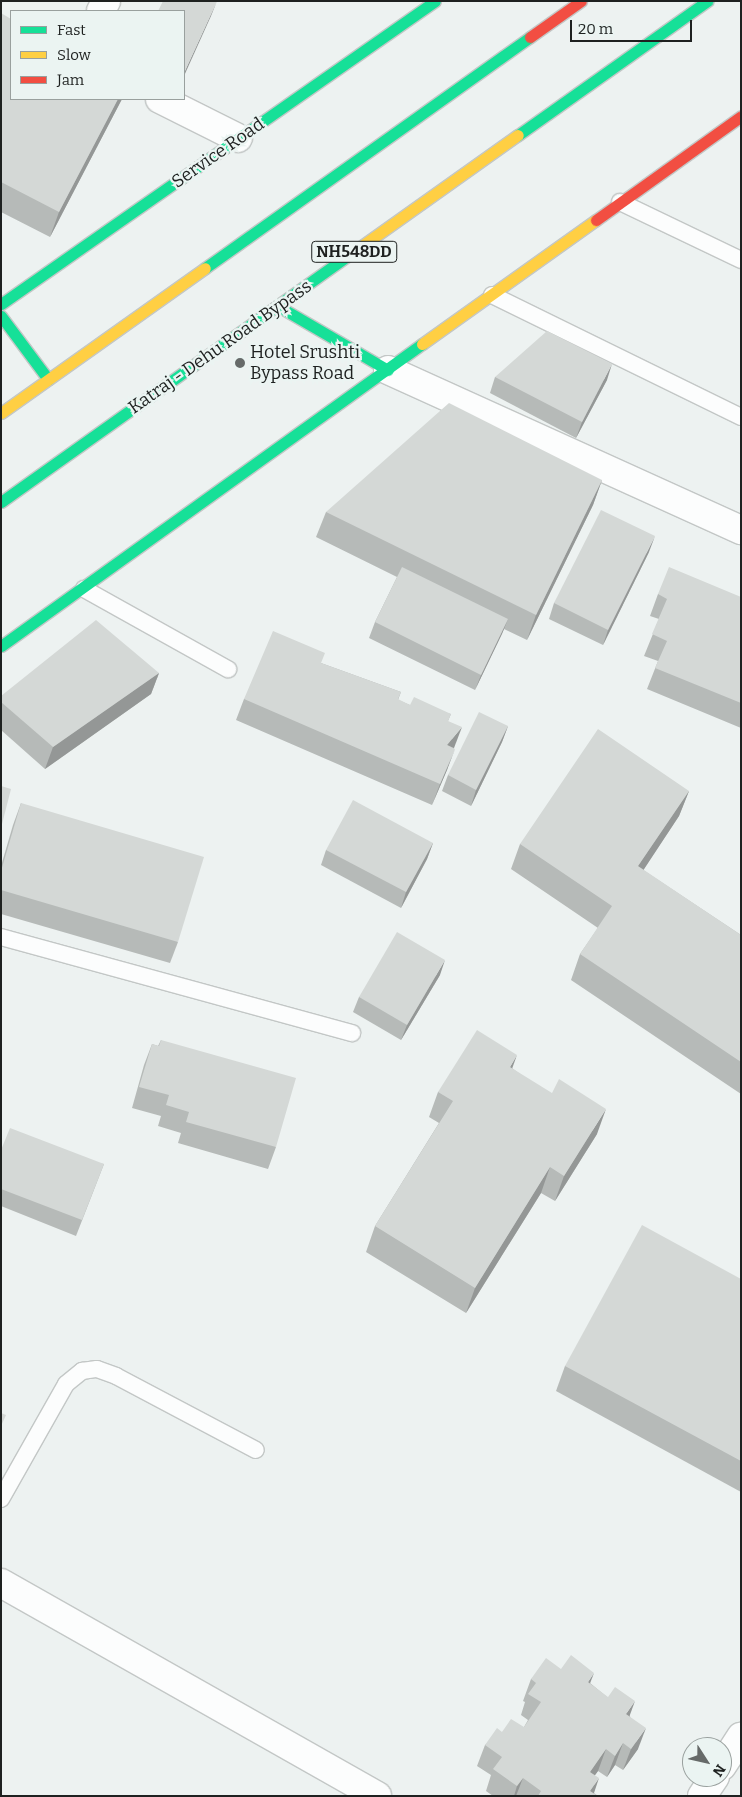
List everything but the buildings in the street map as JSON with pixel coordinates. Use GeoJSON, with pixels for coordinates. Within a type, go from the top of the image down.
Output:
{"type":"FeatureCollection","features":[{"type":"Feature","properties":{"kind":"main road","name":"Service Road"},"geometry":{"type":"LineString","coordinates":[[1,304],[435,1]]}},
{"type":"Feature","properties":{"kind":"main road"},"geometry":{"type":"LineString","coordinates":[[1,413],[581,1]]}},
{"type":"Feature","properties":{"kind":"main road","name":"Katraj - Dehu Road Bypass"},"geometry":{"type":"LineString","coordinates":[[1,502],[707,1]]}},
{"type":"Feature","properties":{"kind":"main road"},"geometry":{"type":"LineString","coordinates":[[1,646],[84,589],[741,116]]}},
{"type":"Feature","properties":{"kind":"main road"},"geometry":{"type":"LineString","coordinates":[[278,306],[388,370]]}},
{"type":"Feature","properties":{"kind":"main road"},"geometry":{"type":"LineString","coordinates":[[1,316],[48,379]]}},
{"type":"Feature","properties":{"kind":"street"},"geometry":{"type":"LineString","coordinates":[[162,100],[238,138]]}},
{"type":"Feature","properties":{"kind":"street"},"geometry":{"type":"LineString","coordinates":[[388,370],[741,530]]}},
{"type":"Feature","properties":{"kind":"street"},"geometry":{"type":"LineString","coordinates":[[1,1583],[363,1793]]}},
{"type":"Feature","properties":{"kind":"street"},"geometry":{"type":"LineString","coordinates":[[732,1751],[741,1737]]}},
{"type":"Feature","properties":{"kind":"lane"},"geometry":{"type":"LineString","coordinates":[[620,202],[741,260]]}},
{"type":"Feature","properties":{"kind":"lane"},"geometry":{"type":"LineString","coordinates":[[492,295],[741,417]]}},
{"type":"Feature","properties":{"kind":"lane"},"geometry":{"type":"LineString","coordinates":[[84,589],[228,669]]}},
{"type":"Feature","properties":{"kind":"lane"},"geometry":{"type":"LineString","coordinates":[[1,937],[352,1033]]}},
{"type":"Feature","properties":{"kind":"lane"},"geometry":{"type":"LineString","coordinates":[[1,1498],[66,1384],[82,1371],[97,1369],[116,1376],[256,1450]]}},
{"type":"Feature","properties":{"kind":"traffic: fast"},"geometry":{"type":"LineString","coordinates":[[1,304],[435,1]]}},
{"type":"Feature","properties":{"kind":"traffic: fast"},"geometry":{"type":"LineString","coordinates":[[518,135],[707,1]]}},
{"type":"Feature","properties":{"kind":"traffic: fast"},"geometry":{"type":"LineString","coordinates":[[205,268],[530,37]]}},
{"type":"Feature","properties":{"kind":"traffic: fast"},"geometry":{"type":"LineString","coordinates":[[1,502],[349,255]]}},
{"type":"Feature","properties":{"kind":"traffic: fast"},"geometry":{"type":"LineString","coordinates":[[278,306],[388,370]]}},
{"type":"Feature","properties":{"kind":"traffic: fast"},"geometry":{"type":"LineString","coordinates":[[1,316],[48,379]]}},
{"type":"Feature","properties":{"kind":"traffic: fast"},"geometry":{"type":"LineString","coordinates":[[1,646],[422,344]]}},
{"type":"Feature","properties":{"kind":"traffic: slow"},"geometry":{"type":"LineString","coordinates":[[349,255],[518,135]]}},
{"type":"Feature","properties":{"kind":"traffic: slow"},"geometry":{"type":"LineString","coordinates":[[422,344],[596,220]]}},
{"type":"Feature","properties":{"kind":"traffic: slow"},"geometry":{"type":"LineString","coordinates":[[1,413],[205,268]]}},
{"type":"Feature","properties":{"kind":"traffic: jam"},"geometry":{"type":"LineString","coordinates":[[530,37],[581,1]]}},
{"type":"Feature","properties":{"kind":"traffic: jam"},"geometry":{"type":"LineString","coordinates":[[596,220],[741,116]]}},
{"type":"Feature","properties":{"kind":"place","name":"Hotel Srushti Bypass Road"},"geometry":{"type":"Point","coordinates":[240,363]}}]}
